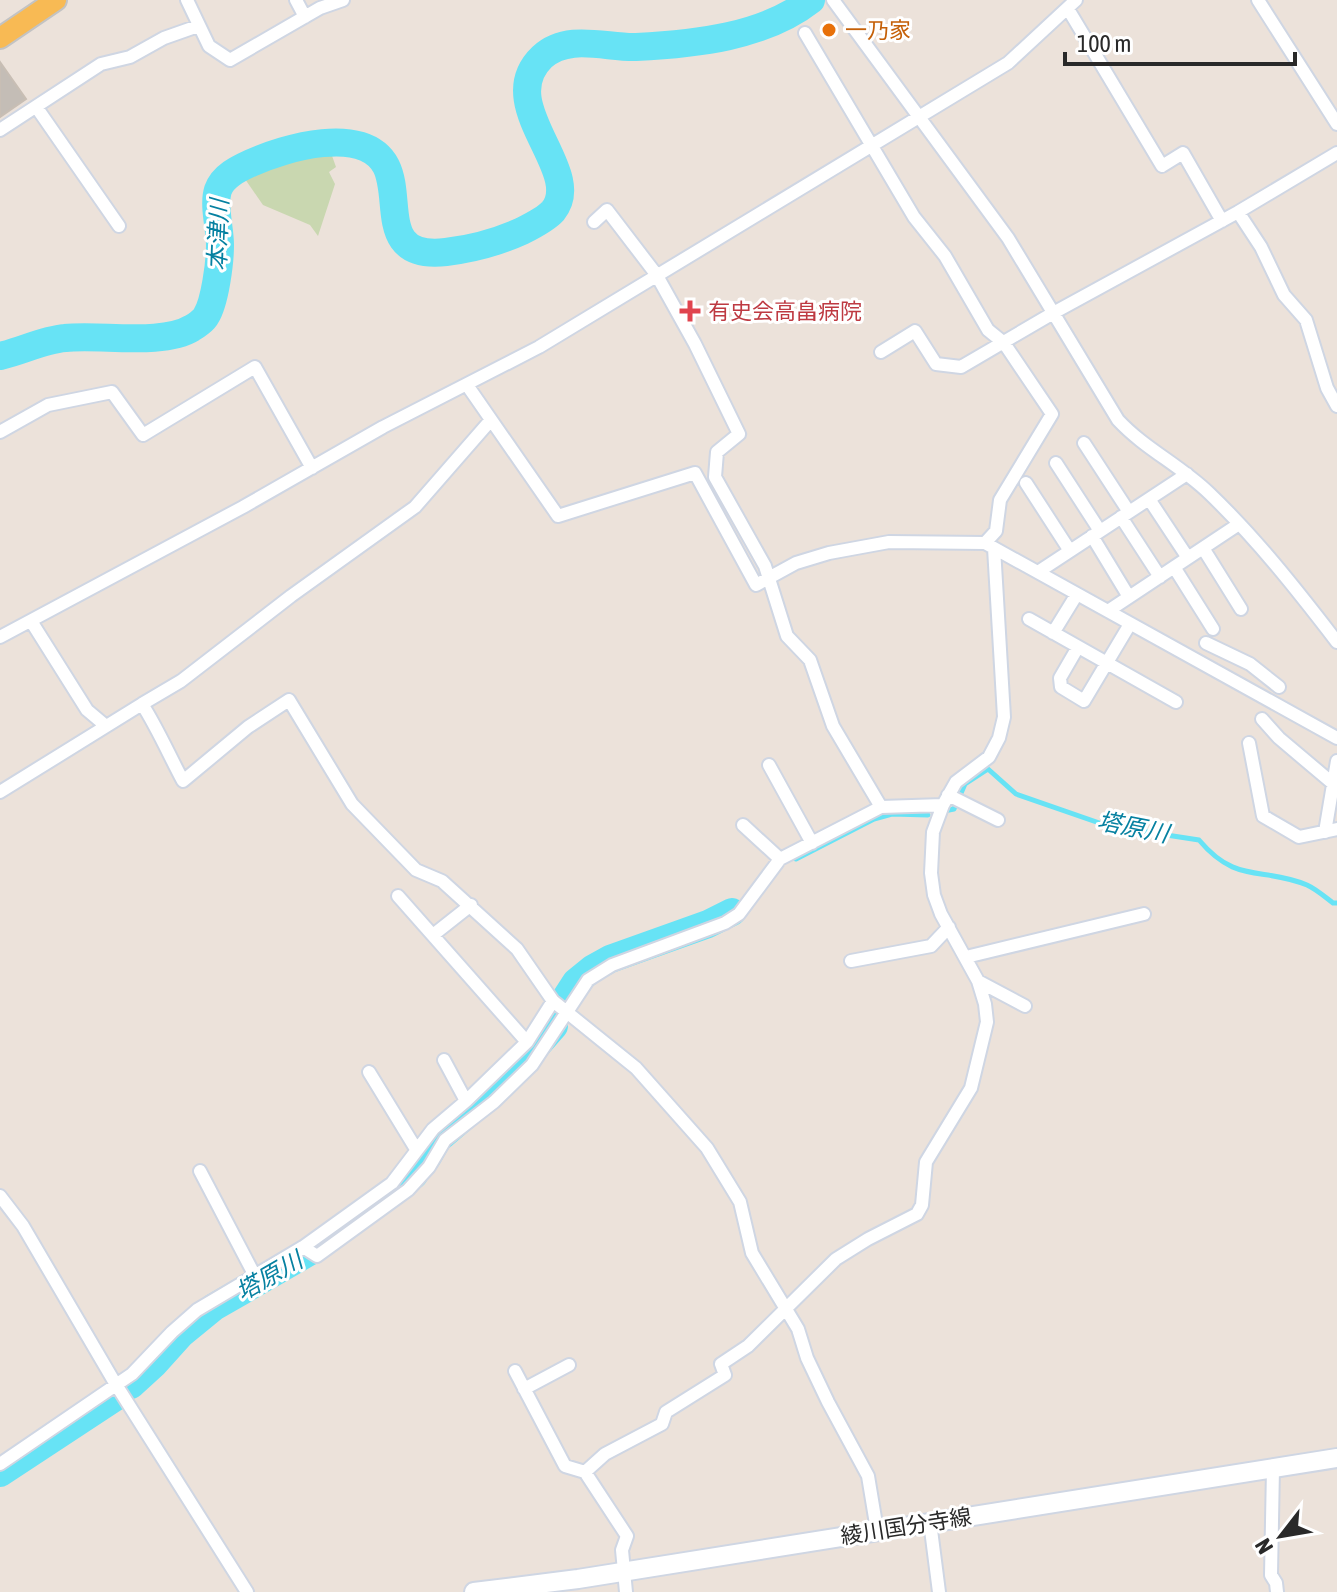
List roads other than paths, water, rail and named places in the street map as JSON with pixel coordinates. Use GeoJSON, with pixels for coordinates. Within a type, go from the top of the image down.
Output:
{"type":"FeatureCollection","features":[{"type":"Feature","properties":{"kind":"main road"},"geometry":{"type":"LineString","coordinates":[[0,38],[56,0]]}},
{"type":"Feature","properties":{"kind":"main road","name":"綾川国分寺線"},"geometry":{"type":"LineString","coordinates":[[474,1592],[1337,1458]]}},
{"type":"Feature","properties":{"kind":"street"},"geometry":{"type":"LineString","coordinates":[[187,0],[209,46],[230,60],[320,8],[343,0]]}},
{"type":"Feature","properties":{"kind":"street"},"geometry":{"type":"LineString","coordinates":[[296,0],[305,17]]}},
{"type":"Feature","properties":{"kind":"street"},"geometry":{"type":"LineString","coordinates":[[1258,0],[1337,124]]}},
{"type":"Feature","properties":{"kind":"street"},"geometry":{"type":"LineString","coordinates":[[835,3],[1008,238],[1118,420],[1137,440],[1170,459],[1239,524],[1287,577],[1337,642]]}},
{"type":"Feature","properties":{"kind":"street"},"geometry":{"type":"LineString","coordinates":[[0,637],[383,427],[539,347],[1008,63],[1072,4],[1162,166],[1183,153],[1222,221]]}},
{"type":"Feature","properties":{"kind":"street"},"geometry":{"type":"LineString","coordinates":[[0,130],[101,64],[130,57],[164,38],[198,26]]}},
{"type":"Feature","properties":{"kind":"street"},"geometry":{"type":"LineString","coordinates":[[585,1472],[605,1454],[662,1424],[666,1412],[725,1375],[721,1364],[748,1346],[836,1259],[917,1214],[922,1205],[926,1162],[971,1088],[987,1022],[978,981],[934,895],[931,873],[933,832],[956,782],[989,757],[999,738],[1004,717],[990,545],[996,531],[1000,500],[1052,414],[1004,343],[988,330],[945,256],[914,217],[805,33]]}},
{"type":"Feature","properties":{"kind":"street"},"geometry":{"type":"LineString","coordinates":[[37,108],[119,226]]}},
{"type":"Feature","properties":{"kind":"street"},"geometry":{"type":"LineString","coordinates":[[881,352],[915,331],[936,364],[961,367],[1336,156]]}},
{"type":"Feature","properties":{"kind":"street"},"geometry":{"type":"LineString","coordinates":[[594,222],[607,210],[656,274],[695,344],[739,434],[717,452],[715,477],[765,566],[787,636],[810,660],[833,726],[881,807]]}},
{"type":"Feature","properties":{"kind":"street"},"geometry":{"type":"LineString","coordinates":[[1238,212],[1261,247],[1284,295],[1306,320],[1332,385],[1337,406]]}},
{"type":"Feature","properties":{"kind":"street"},"geometry":{"type":"LineString","coordinates":[[0,432],[48,405],[112,392],[143,435],[255,367],[312,468]]}},
{"type":"Feature","properties":{"kind":"street"},"geometry":{"type":"LineString","coordinates":[[467,385],[558,516],[695,473],[756,585],[796,563],[829,553],[889,542],[990,545],[1337,738]]}},
{"type":"Feature","properties":{"kind":"street"},"geometry":{"type":"LineString","coordinates":[[0,792],[181,681],[291,596],[415,507],[490,421]]}},
{"type":"Feature","properties":{"kind":"street"},"geometry":{"type":"LineString","coordinates":[[1084,443],[1160,577]]}},
{"type":"Feature","properties":{"kind":"street"},"geometry":{"type":"LineString","coordinates":[[1056,463],[1129,597]]}},
{"type":"Feature","properties":{"kind":"street"},"geometry":{"type":"LineString","coordinates":[[1038,572],[1187,474]]}},
{"type":"Feature","properties":{"kind":"street"},"geometry":{"type":"LineString","coordinates":[[1026,483],[1070,551]]}},
{"type":"Feature","properties":{"kind":"street"},"geometry":{"type":"LineString","coordinates":[[1149,499],[1188,558]]}},
{"type":"Feature","properties":{"kind":"street"},"geometry":{"type":"LineString","coordinates":[[1108,611],[1239,524]]}},
{"type":"Feature","properties":{"kind":"street"},"geometry":{"type":"LineString","coordinates":[[1203,548],[1241,609]]}},
{"type":"Feature","properties":{"kind":"street"},"geometry":{"type":"LineString","coordinates":[[1174,567],[1213,629]]}},
{"type":"Feature","properties":{"kind":"street"},"geometry":{"type":"LineString","coordinates":[[1053,633],[1077,594]]}},
{"type":"Feature","properties":{"kind":"street"},"geometry":{"type":"LineString","coordinates":[[1029,619],[1176,702]]}},
{"type":"Feature","properties":{"kind":"street"},"geometry":{"type":"LineString","coordinates":[[31,621],[87,710],[106,726]]}},
{"type":"Feature","properties":{"kind":"street"},"geometry":{"type":"LineString","coordinates":[[1078,647],[1060,678],[1061,687],[1084,701],[1130,624]]}},
{"type":"Feature","properties":{"kind":"street"},"geometry":{"type":"LineString","coordinates":[[1206,643],[1250,664],[1279,687]]}},
{"type":"Feature","properties":{"kind":"street"},"geometry":{"type":"LineString","coordinates":[[142,704],[163,736],[183,781],[248,727],[289,700],[352,804],[416,870],[442,881],[517,949],[553,1001],[567,1015],[601,1038],[636,1068],[707,1148],[740,1202],[752,1253],[798,1329],[807,1358],[868,1476],[877,1530]]}},
{"type":"Feature","properties":{"kind":"street"},"geometry":{"type":"LineString","coordinates":[[1262,719],[1279,738],[1335,785]]}},
{"type":"Feature","properties":{"kind":"street"},"geometry":{"type":"LineString","coordinates":[[1249,743],[1263,816],[1299,837],[1331,831],[1337,761]]}},
{"type":"Feature","properties":{"kind":"street"},"geometry":{"type":"LineString","coordinates":[[769,765],[812,843]]}},
{"type":"Feature","properties":{"kind":"street"},"geometry":{"type":"LineString","coordinates":[[303,1247],[317,1256],[408,1190],[429,1167],[445,1140],[494,1102],[532,1065],[588,980],[612,965],[725,923],[739,914],[780,859],[881,807],[947,798],[998,820]]}},
{"type":"Feature","properties":{"kind":"street"},"geometry":{"type":"LineString","coordinates":[[743,825],[780,859]]}},
{"type":"Feature","properties":{"kind":"street"},"geometry":{"type":"LineString","coordinates":[[398,896],[527,1042]]}},
{"type":"Feature","properties":{"kind":"street"},"geometry":{"type":"LineString","coordinates":[[433,935],[471,905]]}},
{"type":"Feature","properties":{"kind":"street"},"geometry":{"type":"LineString","coordinates":[[966,957],[1144,914]]}},
{"type":"Feature","properties":{"kind":"street"},"geometry":{"type":"LineString","coordinates":[[851,961],[931,946],[949,927]]}},
{"type":"Feature","properties":{"kind":"street"},"geometry":{"type":"LineString","coordinates":[[978,981],[1025,1006]]}},
{"type":"Feature","properties":{"kind":"street"},"geometry":{"type":"LineString","coordinates":[[0,1464],[132,1374],[197,1310],[303,1247],[392,1183],[433,1129],[527,1042],[553,1001]]}},
{"type":"Feature","properties":{"kind":"street"},"geometry":{"type":"LineString","coordinates":[[444,1060],[466,1101]]}},
{"type":"Feature","properties":{"kind":"street"},"geometry":{"type":"LineString","coordinates":[[369,1072],[416,1149]]}},
{"type":"Feature","properties":{"kind":"street"},"geometry":{"type":"LineString","coordinates":[[409,1161],[429,1167]]}},
{"type":"Feature","properties":{"kind":"street"},"geometry":{"type":"LineString","coordinates":[[200,1171],[255,1276]]}},
{"type":"Feature","properties":{"kind":"street"},"geometry":{"type":"LineString","coordinates":[[0,1196],[23,1226],[115,1383],[247,1592]]}},
{"type":"Feature","properties":{"kind":"street"},"geometry":{"type":"LineString","coordinates":[[524,1389],[569,1365]]}},
{"type":"Feature","properties":{"kind":"street"},"geometry":{"type":"LineString","coordinates":[[515,1371],[565,1466],[585,1472],[627,1536],[622,1550],[626,1592]]}},
{"type":"Feature","properties":{"kind":"street"},"geometry":{"type":"LineString","coordinates":[[1273,1468],[1271,1575],[1277,1592]]}},
{"type":"Feature","properties":{"kind":"street"},"geometry":{"type":"LineString","coordinates":[[930,1522],[939,1592]]}},
{"type":"Feature","properties":{"kind":"waterway","name":"本津川"},"geometry":{"type":"LineString","coordinates":[[0,356],[57,339],[165,337],[196,326],[209,310],[216,282],[220,245],[216,203],[220,185],[246,165],[302,146],[342,143],[375,153],[386,166],[391,179],[396,224],[401,237],[410,247],[424,252],[446,252],[485,244],[522,231],[550,214],[560,195],[558,177],[532,116],[527,96],[529,76],[542,57],[563,45],[588,43],[636,47],[705,41],[772,23],[811,0]]}},
{"type":"Feature","properties":{"kind":"waterway","name":"塔原川"},"geometry":{"type":"LineString","coordinates":[[944,811],[954,809],[965,784],[988,769],[1016,794],[1108,826],[1199,840],[1225,863],[1238,869],[1291,879],[1337,903]]}},
{"type":"Feature","properties":{"kind":"waterway","name":"塔原川"},"geometry":{"type":"LineString","coordinates":[[796,859],[874,819],[892,814],[928,815]]}},
{"type":"Feature","properties":{"kind":"waterway","name":"塔原川"},"geometry":{"type":"LineString","coordinates":[[565,999],[576,982],[610,959],[708,924],[732,912]]}},
{"type":"Feature","properties":{"kind":"waterway","name":"塔原川"},"geometry":{"type":"LineString","coordinates":[[427,1158],[438,1139],[506,1081],[554,1026]]}},
{"type":"Feature","properties":{"kind":"waterway","name":"塔原川"},"geometry":{"type":"LineString","coordinates":[[131,1385],[181,1334],[214,1307],[316,1248],[414,1175]]}},
{"type":"Feature","properties":{"kind":"waterway","name":"塔原川"},"geometry":{"type":"LineString","coordinates":[[0,1473],[117,1396]]}},
{"type":"Feature","properties":{"kind":"place","name":"一乃家"},"geometry":{"type":"Point","coordinates":[829,30]}},
{"type":"Feature","properties":{"kind":"place","name":"有史会高畠病院"},"geometry":{"type":"Point","coordinates":[690,311]}}]}
